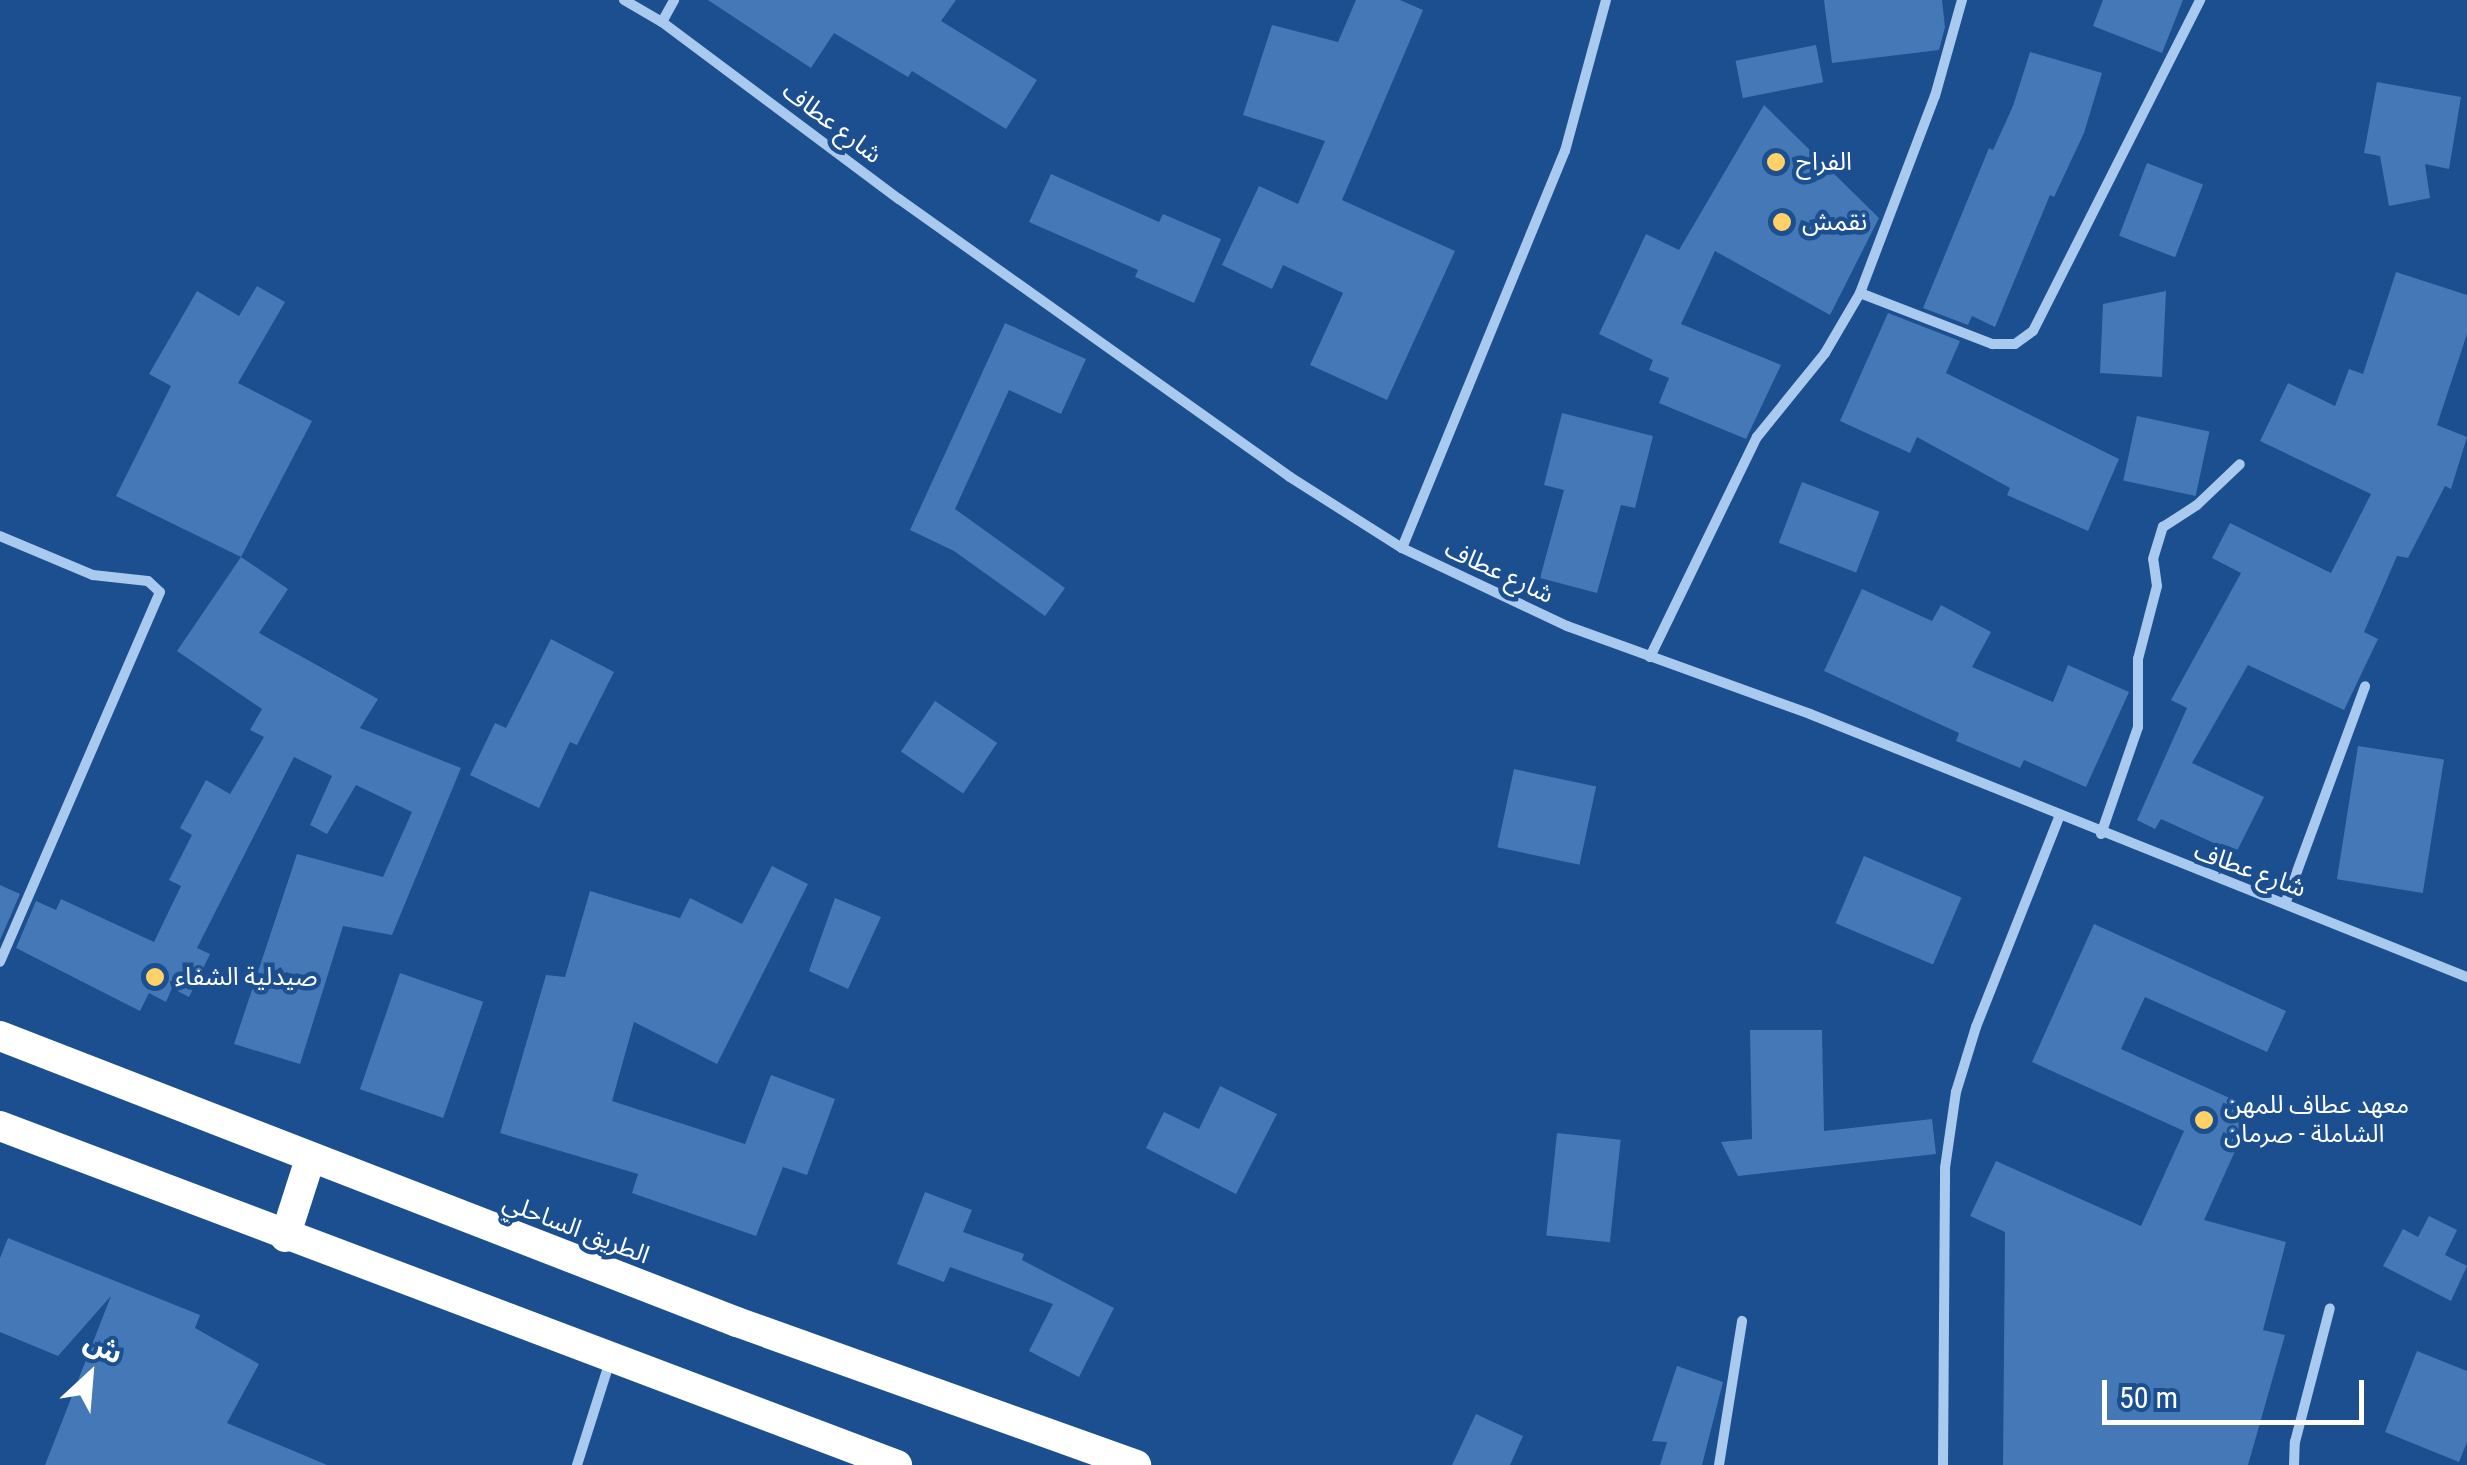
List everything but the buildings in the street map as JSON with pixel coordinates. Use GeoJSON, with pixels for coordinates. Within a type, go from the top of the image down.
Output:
{"type":"FeatureCollection","features":[{"type":"Feature","properties":{"kind":"highway","name":"الطريق الساحلي"},"geometry":{"type":"LineString","coordinates":[[0,1036],[737,1322],[1136,1465]]}},
{"type":"Feature","properties":{"kind":"highway"},"geometry":{"type":"LineString","coordinates":[[0,1126],[285,1237],[897,1465]]}},
{"type":"Feature","properties":{"kind":"highway"},"geometry":{"type":"LineString","coordinates":[[285,1237],[310,1159]]}},
{"type":"Feature","properties":{"kind":"street","name":"شارع عطاف"},"geometry":{"type":"LineString","coordinates":[[624,0],[662,22],[980,257],[1290,476],[1402,548],[1567,626],[1826,721],[2467,977]]}},
{"type":"Feature","properties":{"kind":"street"},"geometry":{"type":"LineString","coordinates":[[662,22],[674,0]]}},
{"type":"Feature","properties":{"kind":"street"},"geometry":{"type":"LineString","coordinates":[[1402,548],[1565,151],[1606,0]]}},
{"type":"Feature","properties":{"kind":"street"},"geometry":{"type":"LineString","coordinates":[[1650,657],[1757,437],[1824,354],[1860,293],[1930,112],[1962,0]]}},
{"type":"Feature","properties":{"kind":"street"},"geometry":{"type":"LineString","coordinates":[[1860,293],[1992,344],[2015,344],[2032,331],[2200,0]]}},
{"type":"Feature","properties":{"kind":"street"},"geometry":{"type":"LineString","coordinates":[[2102,834],[2138,728],[2138,659],[2157,586],[2153,559],[2163,528],[2197,506],[2240,464]]}},
{"type":"Feature","properties":{"kind":"street"},"geometry":{"type":"LineString","coordinates":[[0,536],[93,575],[148,581],[160,592],[0,962]]}},
{"type":"Feature","properties":{"kind":"street"},"geometry":{"type":"LineString","coordinates":[[2285,904],[2365,686]]}},
{"type":"Feature","properties":{"kind":"street"},"geometry":{"type":"LineString","coordinates":[[1943,1465],[1945,1168],[1956,1092],[1976,1027],[2059,817]]}},
{"type":"Feature","properties":{"kind":"street"},"geometry":{"type":"LineString","coordinates":[[2294,1465],[2295,1442],[2330,1308]]}},
{"type":"Feature","properties":{"kind":"street"},"geometry":{"type":"LineString","coordinates":[[1719,1465],[1742,1321]]}},
{"type":"Feature","properties":{"kind":"street"},"geometry":{"type":"LineString","coordinates":[[577,1465],[610,1358]]}},
{"type":"Feature","properties":{"kind":"place","name":"الفراح"},"geometry":{"type":"Point","coordinates":[1776,162]}},
{"type":"Feature","properties":{"kind":"place","name":"نقمش"},"geometry":{"type":"Point","coordinates":[1782,222]}},
{"type":"Feature","properties":{"kind":"place","name":"صيدلية الشفاء"},"geometry":{"type":"Point","coordinates":[155,977]}},
{"type":"Feature","properties":{"kind":"place","name":"معهد عطاف للمهن الشاملة - صرمان"},"geometry":{"type":"Point","coordinates":[2204,1120]}}]}
